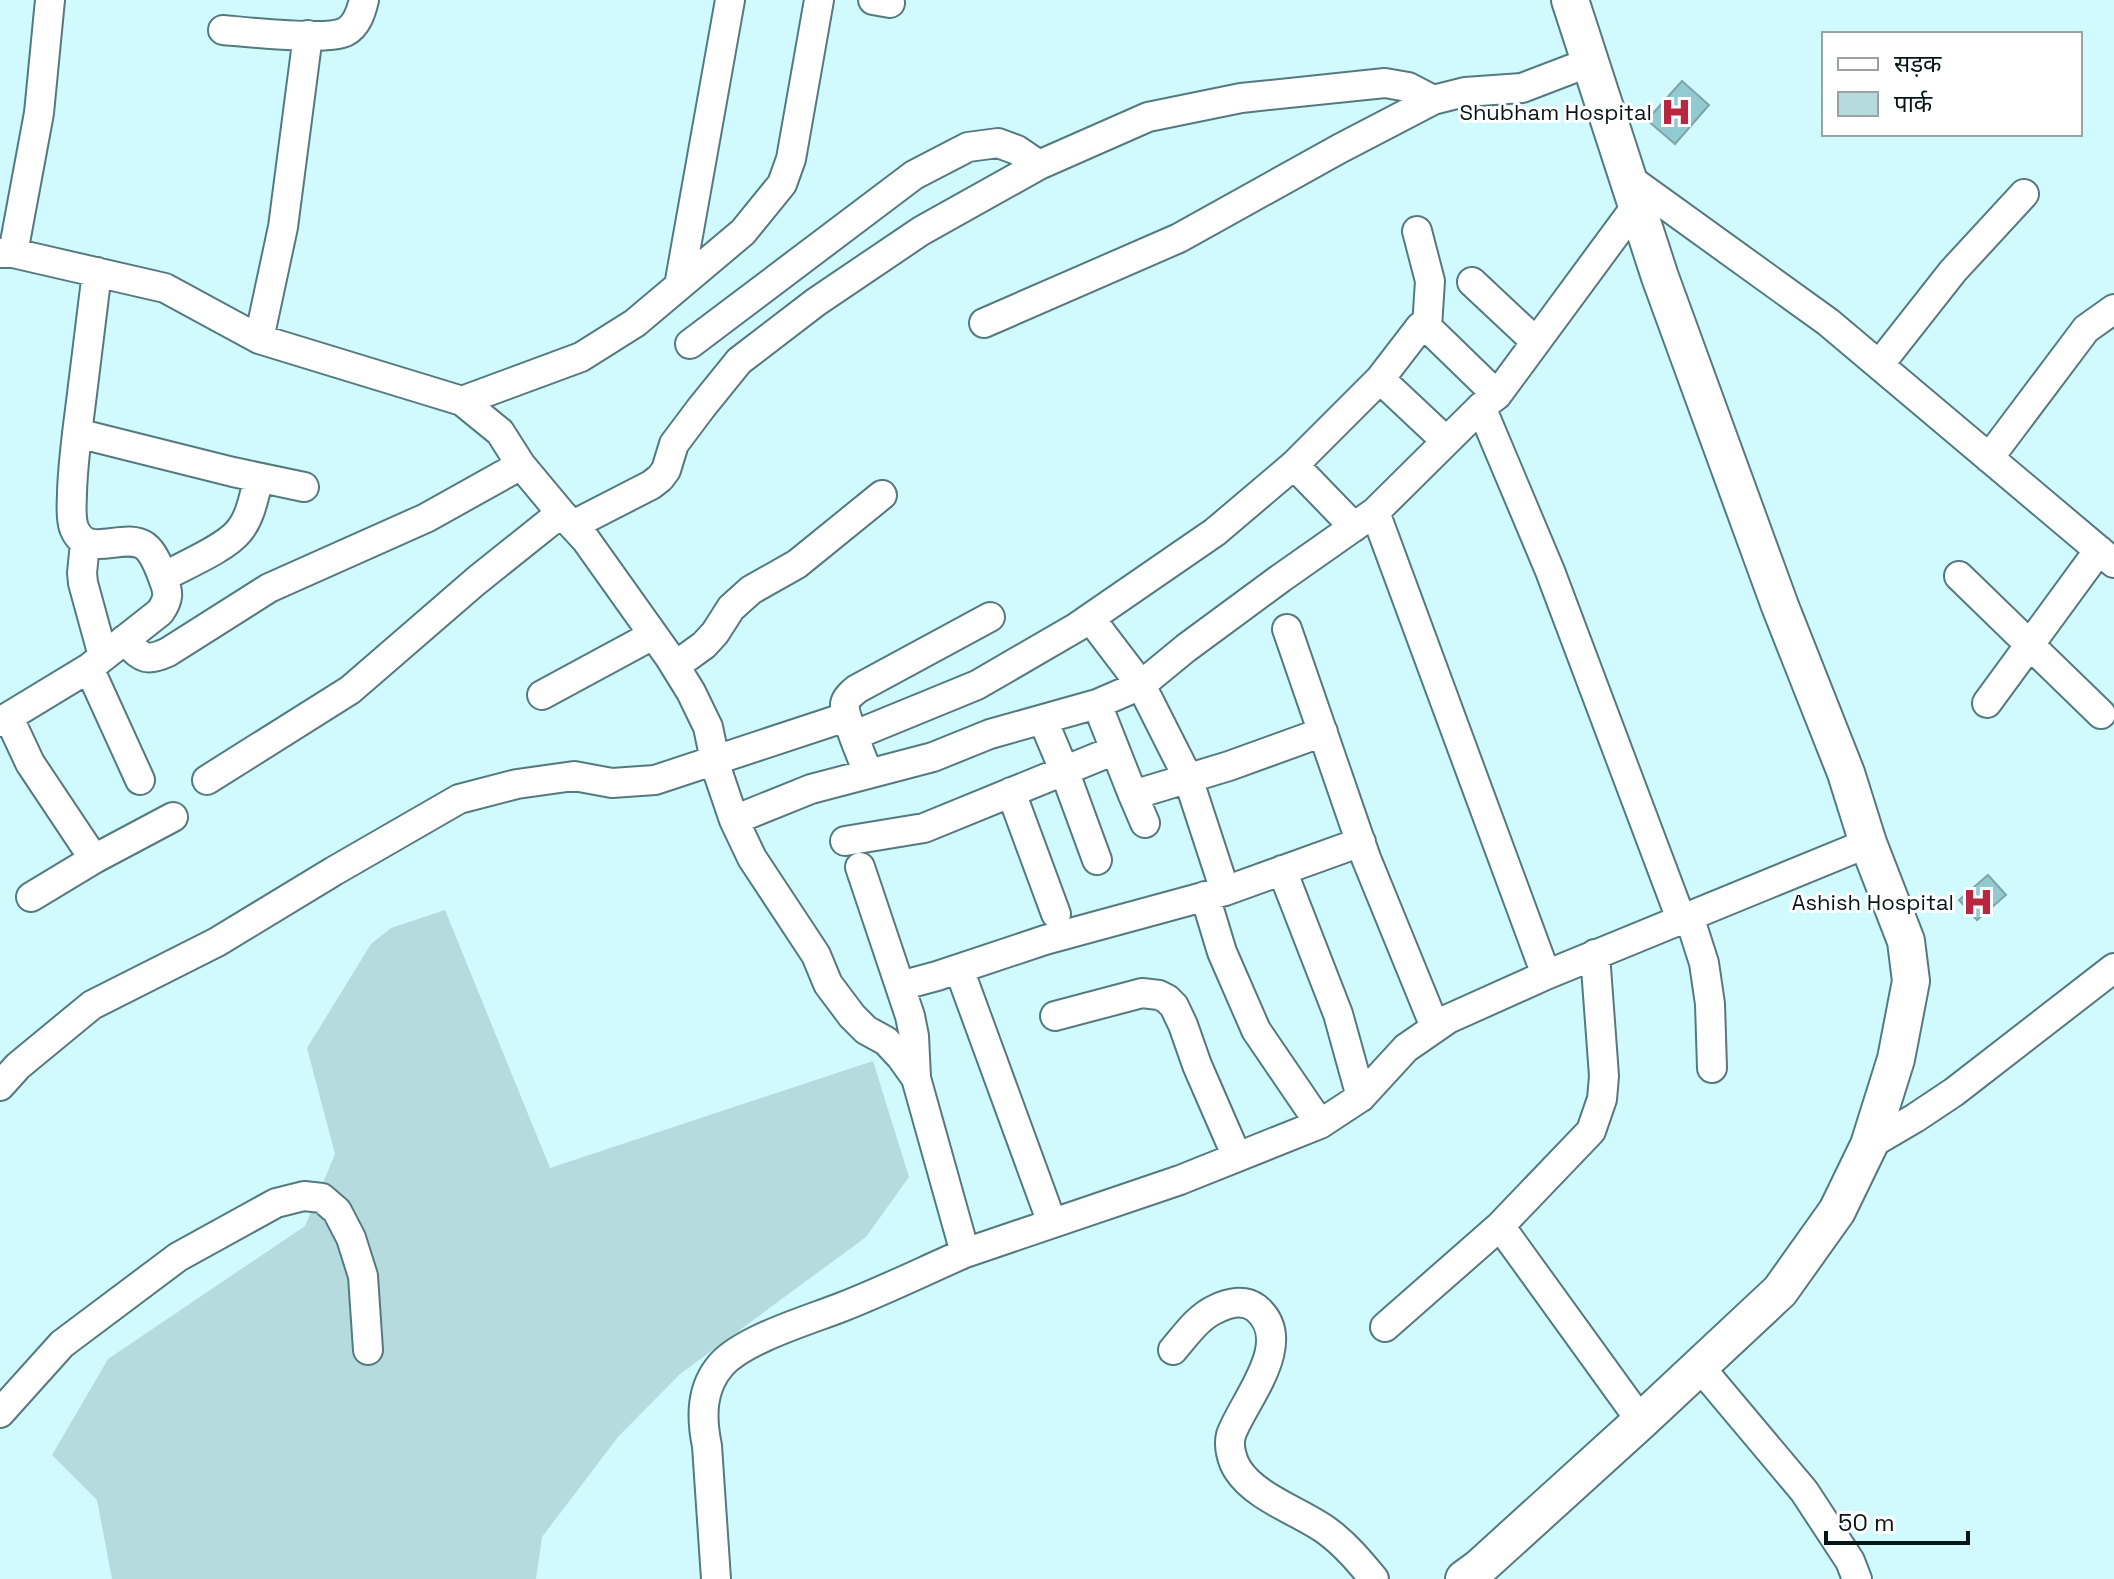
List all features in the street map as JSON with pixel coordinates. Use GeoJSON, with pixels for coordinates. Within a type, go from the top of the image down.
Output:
{"type":"FeatureCollection","features":[{"type":"Feature","properties":{"kind":"main road"},"geometry":{"type":"LineString","coordinates":[[1464,1579],[1641,1421],[1780,1291],[1837,1211],[1869,1145],[1896,1059],[1911,981],[1906,941],[1660,277],[1570,0]]}},
{"type":"Feature","properties":{"kind":"street"},"geometry":{"type":"LineString","coordinates":[[50,0],[39,113],[6,253],[165,288],[259,339],[462,401],[500,432],[521,465],[586,540],[691,692],[708,727],[734,820],[752,858],[816,955],[828,984],[852,1016],[866,1030],[886,1041],[916,1078]]}},
{"type":"Feature","properties":{"kind":"street"},"geometry":{"type":"LineString","coordinates":[[223,30],[321,36],[344,32],[356,22],[364,0]]}},
{"type":"Feature","properties":{"kind":"street"},"geometry":{"type":"LineString","coordinates":[[679,286],[730,0]]}},
{"type":"Feature","properties":{"kind":"street"},"geometry":{"type":"LineString","coordinates":[[462,401],[581,357],[635,323],[743,232],[782,184],[791,159],[819,0]]}},
{"type":"Feature","properties":{"kind":"street"},"geometry":{"type":"LineString","coordinates":[[259,339],[283,227],[308,35]]}},
{"type":"Feature","properties":{"kind":"street"},"geometry":{"type":"LineString","coordinates":[[984,323],[1179,238],[1433,100],[1465,92],[1522,88],[1590,62]]}},
{"type":"Feature","properties":{"kind":"street"},"geometry":{"type":"LineString","coordinates":[[207,780],[350,690],[476,581],[567,519],[651,485],[666,470],[674,444],[739,361],[816,302],[921,231],[1039,165],[1148,117],[1241,98],[1385,83],[1408,87],[1433,100]]}},
{"type":"Feature","properties":{"kind":"street"},"geometry":{"type":"LineString","coordinates":[[690,344],[914,175],[968,147],[998,143],[1017,150],[1039,165]]}},
{"type":"Feature","properties":{"kind":"street"},"geometry":{"type":"LineString","coordinates":[[734,820],[811,789],[933,757],[990,734],[1097,704],[1141,685],[1269,586],[1365,520],[1489,401],[1535,341],[1632,191],[1828,322],[2106,557],[2029,645],[1987,703]]}},
{"type":"Feature","properties":{"kind":"street"},"geometry":{"type":"LineString","coordinates":[[1879,365],[1953,271],[2024,194]]}},
{"type":"Feature","properties":{"kind":"street"},"geometry":{"type":"LineString","coordinates":[[1417,231],[1430,281],[1427,327],[1489,401],[1553,579],[1704,963],[1710,1004],[1712,1068]]}},
{"type":"Feature","properties":{"kind":"street"},"geometry":{"type":"LineString","coordinates":[[94,859],[5,720],[105,655],[160,612],[167,602],[163,577],[149,549],[133,542],[85,543],[78,538],[72,522],[73,463],[97,272]]}},
{"type":"Feature","properties":{"kind":"street"},"geometry":{"type":"LineString","coordinates":[[1472,282],[1535,341]]}},
{"type":"Feature","properties":{"kind":"street"},"geometry":{"type":"LineString","coordinates":[[1989,458],[2086,329],[2114,309]]}},
{"type":"Feature","properties":{"kind":"street"},"geometry":{"type":"LineString","coordinates":[[0,1086],[18,1066],[92,1005],[217,942],[459,799],[517,784],[574,776],[612,783],[655,780],[715,760],[850,726],[977,685],[1077,627],[1215,532],[1294,465],[1380,379],[1420,327],[1427,327]]}},
{"type":"Feature","properties":{"kind":"street"},"geometry":{"type":"LineString","coordinates":[[1380,379],[1446,441]]}},
{"type":"Feature","properties":{"kind":"street"},"geometry":{"type":"LineString","coordinates":[[77,433],[304,487]]}},
{"type":"Feature","properties":{"kind":"street"},"geometry":{"type":"LineString","coordinates":[[105,655],[155,658],[269,588],[426,518],[521,465]]}},
{"type":"Feature","properties":{"kind":"street"},"geometry":{"type":"LineString","coordinates":[[1294,465],[1365,520],[1546,975]]}},
{"type":"Feature","properties":{"kind":"street"},"geometry":{"type":"LineString","coordinates":[[163,577],[230,540],[240,530],[247,519],[259,478]]}},
{"type":"Feature","properties":{"kind":"street"},"geometry":{"type":"LineString","coordinates":[[675,666],[704,645],[731,608],[751,590],[797,564],[882,495]]}},
{"type":"Feature","properties":{"kind":"street"},"geometry":{"type":"LineString","coordinates":[[85,543],[83,583],[140,780]]}},
{"type":"Feature","properties":{"kind":"street"},"geometry":{"type":"LineString","coordinates":[[1959,576],[2101,714]]}},
{"type":"Feature","properties":{"kind":"street"},"geometry":{"type":"LineString","coordinates":[[868,774],[850,726],[845,703],[850,696],[857,689],[990,617]]}},
{"type":"Feature","properties":{"kind":"street"},"geometry":{"type":"LineString","coordinates":[[1090,618],[1141,685],[1188,778],[1215,894],[1222,952],[1256,1030],[1320,1124]]}},
{"type":"Feature","properties":{"kind":"street"},"geometry":{"type":"LineString","coordinates":[[1287,629],[1361,842],[1435,1027]]}},
{"type":"Feature","properties":{"kind":"street"},"geometry":{"type":"LineString","coordinates":[[542,695],[653,635]]}},
{"type":"Feature","properties":{"kind":"street"},"geometry":{"type":"LineString","coordinates":[[1097,704],[1145,823]]}},
{"type":"Feature","properties":{"kind":"street"},"geometry":{"type":"LineString","coordinates":[[1043,720],[1097,860]]}},
{"type":"Feature","properties":{"kind":"street"},"geometry":{"type":"LineString","coordinates":[[1133,795],[1188,778],[1320,724]]}},
{"type":"Feature","properties":{"kind":"street"},"geometry":{"type":"LineString","coordinates":[[845,841],[924,828],[1115,750]]}},
{"type":"Feature","properties":{"kind":"street"},"geometry":{"type":"LineString","coordinates":[[1011,792],[1056,914]]}},
{"type":"Feature","properties":{"kind":"street"},"geometry":{"type":"LineString","coordinates":[[31,897],[173,817]]}},
{"type":"Feature","properties":{"kind":"street"},"geometry":{"type":"LineString","coordinates":[[900,986],[1045,940],[1215,894],[1361,842]]}},
{"type":"Feature","properties":{"kind":"street"},"geometry":{"type":"LineString","coordinates":[[716,1579],[703,1425],[704,1394],[720,1366],[737,1351],[965,1253],[1180,1180],[1320,1124],[1361,1097],[1406,1048],[1435,1027],[1476,1005],[1868,843]]}},
{"type":"Feature","properties":{"kind":"street"},"geometry":{"type":"LineString","coordinates":[[860,867],[910,1016],[916,1078],[965,1253]]}},
{"type":"Feature","properties":{"kind":"street"},"geometry":{"type":"LineString","coordinates":[[1282,870],[1338,1014],[1361,1097]]}},
{"type":"Feature","properties":{"kind":"street"},"geometry":{"type":"LineString","coordinates":[[1385,1327],[1500,1226],[1591,1131],[1602,1099],[1604,1076],[1595,954]]}},
{"type":"Feature","properties":{"kind":"street"},"geometry":{"type":"LineString","coordinates":[[1869,1145],[1954,1092],[2114,968]]}},
{"type":"Feature","properties":{"kind":"street"},"geometry":{"type":"LineString","coordinates":[[959,969],[1052,1223]]}},
{"type":"Feature","properties":{"kind":"street"},"geometry":{"type":"LineString","coordinates":[[1055,1016],[1142,993],[1167,999],[1183,1025],[1237,1157]]}},
{"type":"Feature","properties":{"kind":"street"},"geometry":{"type":"LineString","coordinates":[[0,1413],[62,1344],[178,1257],[276,1203],[304,1196],[322,1198],[337,1211],[351,1238],[363,1276],[368,1350]]}},
{"type":"Feature","properties":{"kind":"street"},"geometry":{"type":"LineString","coordinates":[[1500,1226],[1641,1421]]}},
{"type":"Feature","properties":{"kind":"street"},"geometry":{"type":"LineString","coordinates":[[1173,1350],[1205,1314],[1224,1305],[1238,1302],[1260,1311],[1271,1341],[1269,1355],[1263,1375],[1230,1437],[1231,1454],[1237,1469],[1250,1485],[1327,1531],[1374,1579]]}},
{"type":"Feature","properties":{"kind":"street"},"geometry":{"type":"LineString","coordinates":[[1699,1366],[1804,1491],[1850,1561],[1857,1579]]}},
{"type":"Feature","properties":{"kind":"green space"},"geometry":{"type":"Polygon","coordinates":[[[445,910],[550,1168],[873,1061],[909,1177],[866,1237],[680,1374],[618,1437],[542,1537],[536,1579],[112,1579],[97,1500],[52,1455],[108,1359],[305,1226],[335,1154],[307,1048],[371,944],[391,928],[445,910]]]}},
{"type":"Feature","properties":{"kind":"building"},"geometry":{"type":"Polygon","coordinates":[[[1682,81],[1709,105],[1675,144],[1647,120],[1682,81]]]}},
{"type":"Feature","properties":{"kind":"building"},"geometry":{"type":"Polygon","coordinates":[[[1988,875],[2006,895],[1977,920],[1959,900],[1988,875]]]}},
{"type":"Feature","properties":{"kind":"place","name":"Shubham Hospital"},"geometry":{"type":"Point","coordinates":[1676,112]}},
{"type":"Feature","properties":{"kind":"place","name":"Ashish Hospital"},"geometry":{"type":"Point","coordinates":[1978,902]}}]}
